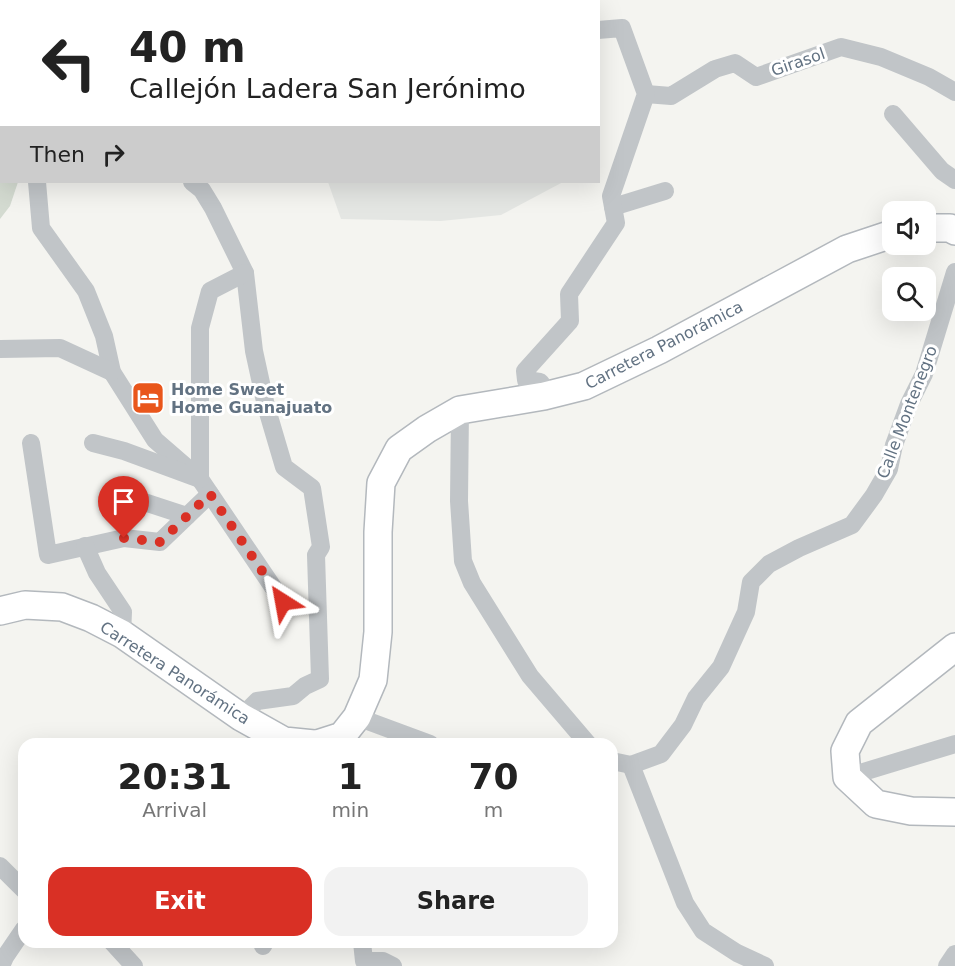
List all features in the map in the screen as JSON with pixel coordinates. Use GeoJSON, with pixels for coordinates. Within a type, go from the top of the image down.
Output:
{"type":"FeatureCollection","features":[{"type":"Feature","properties":{"kind":"street"},"geometry":{"type":"LineString","coordinates":[[544,396],[540,381],[526,380],[525,371],[570,321],[569,294],[616,223],[611,196],[646,94],[622,28],[600,30]]}},
{"type":"Feature","properties":{"kind":"street","name":"Girasol"},"geometry":{"type":"LineString","coordinates":[[646,94],[671,96],[715,69],[735,63],[756,77],[841,48],[882,57],[929,77],[955,92]]}},
{"type":"Feature","properties":{"kind":"street"},"geometry":{"type":"LineString","coordinates":[[893,114],[942,171],[955,180]]}},
{"type":"Feature","properties":{"kind":"street"},"geometry":{"type":"LineString","coordinates":[[37,183],[41,228],[86,291],[104,336],[112,372],[155,440],[205,487],[283,602]]}},
{"type":"Feature","properties":{"kind":"street"},"geometry":{"type":"LineString","coordinates":[[193,183],[202,190],[213,207],[245,273],[254,351],[266,406],[284,467],[312,488],[321,547],[315,555],[320,679],[304,686],[293,696],[257,701],[241,717]]}},
{"type":"Feature","properties":{"kind":"street"},"geometry":{"type":"LineString","coordinates":[[613,207],[665,191]]}},
{"type":"Feature","properties":{"kind":"street"},"geometry":{"type":"LineString","coordinates":[[936,228],[950,228],[955,231]]}},
{"type":"Feature","properties":{"kind":"street","name":"Carretera Panorámica"},"geometry":{"type":"LineString","coordinates":[[334,737],[373,680],[378,632],[378,532],[381,483],[399,449],[460,410],[544,396],[584,386],[658,350],[847,249],[882,237]]}},
{"type":"Feature","properties":{"kind":"street","name":"Calle Montenegro"},"geometry":{"type":"LineString","coordinates":[[631,765],[661,754],[683,725],[696,698],[721,667],[746,612],[751,582],[768,564],[852,525],[874,495],[889,469],[894,445],[909,404],[924,374],[955,272]]}},
{"type":"Feature","properties":{"kind":"street"},"geometry":{"type":"LineString","coordinates":[[31,443],[48,555],[124,538],[160,542],[187,516],[205,487],[200,328],[210,291],[245,273]]}},
{"type":"Feature","properties":{"kind":"street"},"geometry":{"type":"LineString","coordinates":[[0,349],[60,348],[112,372]]}},
{"type":"Feature","properties":{"kind":"street"},"geometry":{"type":"LineString","coordinates":[[460,410],[459,501],[463,561],[472,583],[530,676],[575,738]]}},
{"type":"Feature","properties":{"kind":"street"},"geometry":{"type":"LineString","coordinates":[[93,443],[124,451],[205,487]]}},
{"type":"Feature","properties":{"kind":"street"},"geometry":{"type":"LineString","coordinates":[[132,498],[187,516]]}},
{"type":"Feature","properties":{"kind":"street"},"geometry":{"type":"LineString","coordinates":[[85,546],[97,573],[123,612],[122,634]]}},
{"type":"Feature","properties":{"kind":"street","name":"Carretera Panorámica"},"geometry":{"type":"LineString","coordinates":[[0,611],[25,605],[62,607],[91,618],[122,634],[241,717],[279,738]]}},
{"type":"Feature","properties":{"kind":"street"},"geometry":{"type":"LineString","coordinates":[[955,647],[859,723],[845,751],[847,777],[876,804],[911,811],[955,812]]}},
{"type":"Feature","properties":{"kind":"street"},"geometry":{"type":"LineString","coordinates":[[847,777],[955,744]]}},
{"type":"Feature","properties":{"kind":"street"},"geometry":{"type":"LineString","coordinates":[[618,762],[631,765],[684,903],[703,931],[737,954],[765,966]]}},
{"type":"Feature","properties":{"kind":"street"},"geometry":{"type":"LineString","coordinates":[[0,866],[18,884]]}},
{"type":"Feature","properties":{"kind":"street"},"geometry":{"type":"LineString","coordinates":[[1,966],[4,957],[18,938]]}},
{"type":"Feature","properties":{"kind":"street"},"geometry":{"type":"LineString","coordinates":[[118,948],[134,966]]}},
{"type":"Feature","properties":{"kind":"street"},"geometry":{"type":"LineString","coordinates":[[363,948],[364,960],[383,961],[393,966]]}},
{"type":"Feature","properties":{"kind":"street"},"geometry":{"type":"LineString","coordinates":[[947,966],[955,954]]}},
{"type":"Feature","properties":{"kind":"shaded area"},"geometry":{"type":"Polygon","coordinates":[[[0,183],[18,183],[10,206],[0,219],[0,183]]]}},
{"type":"Feature","properties":{"kind":"shaded area"},"geometry":{"type":"Polygon","coordinates":[[[328,183],[561,183],[501,215],[441,221],[341,219],[328,183]]]}},
{"type":"Feature","properties":{"kind":"place","name":"Home Sweet Home Guanajuato"},"geometry":{"type":"Point","coordinates":[148,398]}},
{"type":"Feature","properties":{"kind":"route"},"geometry":{"type":"LineString","coordinates":[[124,538],[160,542],[210,494],[283,602]]}}]}
